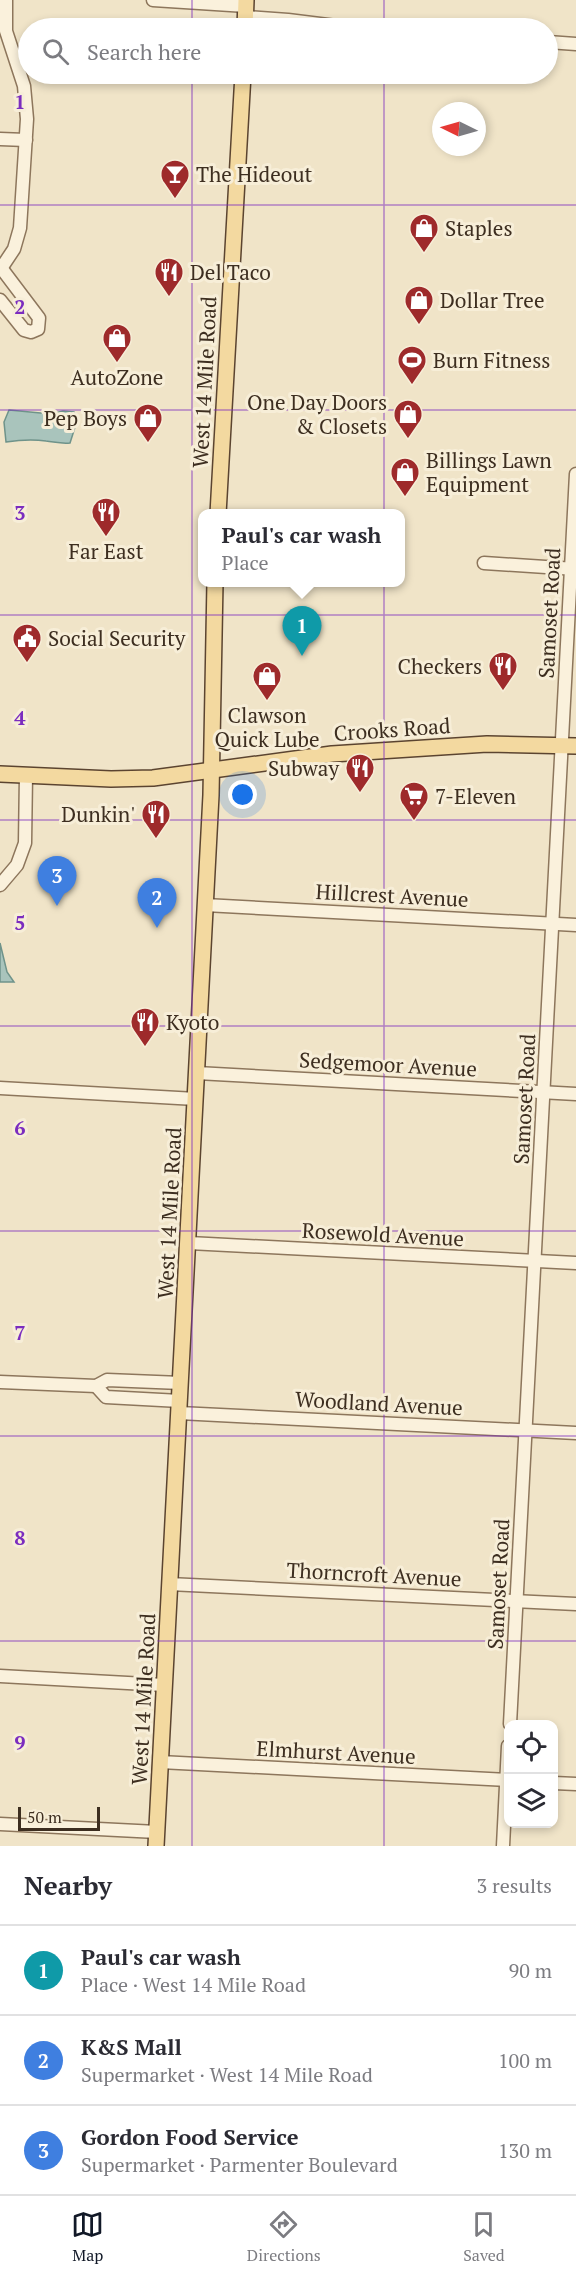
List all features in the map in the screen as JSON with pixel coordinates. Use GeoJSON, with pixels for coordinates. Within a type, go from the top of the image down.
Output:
{"type":"FeatureCollection","features":[{"type":"Feature","properties":{"kind":"main road","name":"West 14 Mile Road"},"geometry":{"type":"LineString","coordinates":[[218,509],[242,84]]}},
{"type":"Feature","properties":{"kind":"main road","name":"West 14 Mile Road"},"geometry":{"type":"LineString","coordinates":[[156,1839],[212,770],[215,587]]}},
{"type":"Feature","properties":{"kind":"main road","name":"Crooks Road"},"geometry":{"type":"LineString","coordinates":[[0,774],[111,779],[153,778],[332,754],[487,744],[568,745]]}},
{"type":"Feature","properties":{"kind":"street"},"geometry":{"type":"LineString","coordinates":[[6,0],[6,31],[18,68]]}},
{"type":"Feature","properties":{"kind":"street"},"geometry":{"type":"LineString","coordinates":[[153,0],[277,18]]}},
{"type":"Feature","properties":{"kind":"street"},"geometry":{"type":"LineString","coordinates":[[558,43],[576,44]]}},
{"type":"Feature","properties":{"kind":"street"},"geometry":{"type":"LineString","coordinates":[[0,300],[24,330],[31,333],[38,329],[39,318],[1,269],[14,249],[20,228],[27,111],[23,84]]}},
{"type":"Feature","properties":{"kind":"street"},"geometry":{"type":"LineString","coordinates":[[0,139],[26,140]]}},
{"type":"Feature","properties":{"kind":"street","name":"Samoset Road"},"geometry":{"type":"LineString","coordinates":[[510,1720],[551,923],[568,745],[576,474]]}},
{"type":"Feature","properties":{"kind":"street"},"geometry":{"type":"LineString","coordinates":[[484,563],[573,569]]}},
{"type":"Feature","properties":{"kind":"street"},"geometry":{"type":"LineString","coordinates":[[0,885],[16,865],[25,843],[26,775]]}},
{"type":"Feature","properties":{"kind":"street","name":"Hillcrest Avenue"},"geometry":{"type":"LineString","coordinates":[[205,905],[576,925]]}},
{"type":"Feature","properties":{"kind":"street","name":"Sedgemoor Avenue"},"geometry":{"type":"LineString","coordinates":[[197,1073],[576,1094]]}},
{"type":"Feature","properties":{"kind":"street"},"geometry":{"type":"LineString","coordinates":[[0,1088],[195,1099]]}},
{"type":"Feature","properties":{"kind":"street","name":"Rosewold Avenue"},"geometry":{"type":"LineString","coordinates":[[189,1243],[576,1263]]}},
{"type":"Feature","properties":{"kind":"street","name":"Woodland Avenue"},"geometry":{"type":"LineString","coordinates":[[0,1382],[96,1386],[107,1380],[181,1383]]}},
{"type":"Feature","properties":{"kind":"street","name":"Woodland Avenue"},"geometry":{"type":"LineString","coordinates":[[96,1386],[106,1397],[180,1407],[576,1433]]}},
{"type":"Feature","properties":{"kind":"street","name":"Thorncroft Avenue"},"geometry":{"type":"LineString","coordinates":[[169,1584],[576,1604]]}},
{"type":"Feature","properties":{"kind":"street"},"geometry":{"type":"LineString","coordinates":[[0,1676],[165,1684]]}},
{"type":"Feature","properties":{"kind":"street","name":"Elmhurst Avenue"},"geometry":{"type":"LineString","coordinates":[[160,1762],[504,1780]]}},
{"type":"Feature","properties":{"kind":"street"},"geometry":{"type":"LineString","coordinates":[[558,1783],[576,1784]]}},
{"type":"Feature","properties":{"kind":"street"},"geometry":{"type":"LineString","coordinates":[[0,1824],[156,1839]]}},
{"type":"Feature","properties":{"kind":"street"},"geometry":{"type":"LineString","coordinates":[[503,1846],[504,1828]]}},
{"type":"Feature","properties":{"kind":"water"},"geometry":{"type":"Polygon","coordinates":[[[9,410],[51,414],[63,411],[74,412],[77,421],[70,443],[41,440],[6,442],[4,422],[9,410]]]}},
{"type":"Feature","properties":{"kind":"water"},"geometry":{"type":"Polygon","coordinates":[[[0,943],[7,972],[14,982],[0,982],[0,943]]]}},
{"type":"Feature","properties":{"kind":"place","name":"The Hideout"},"geometry":{"type":"Point","coordinates":[175,200]}},
{"type":"Feature","properties":{"kind":"place","name":"Staples"},"geometry":{"type":"Point","coordinates":[424,254]}},
{"type":"Feature","properties":{"kind":"place","name":"Del Taco"},"geometry":{"type":"Point","coordinates":[169,298]}},
{"type":"Feature","properties":{"kind":"place","name":"Dollar Tree"},"geometry":{"type":"Point","coordinates":[419,326]}},
{"type":"Feature","properties":{"kind":"place","name":"AutoZone"},"geometry":{"type":"Point","coordinates":[117,364]}},
{"type":"Feature","properties":{"kind":"place","name":"Burn Fitness"},"geometry":{"type":"Point","coordinates":[412,386]}},
{"type":"Feature","properties":{"kind":"place","name":"One Day Doors & Closets"},"geometry":{"type":"Point","coordinates":[408,440]}},
{"type":"Feature","properties":{"kind":"place","name":"Pep Boys"},"geometry":{"type":"Point","coordinates":[148,444]}},
{"type":"Feature","properties":{"kind":"place","name":"Billings Lawn Equipment"},"geometry":{"type":"Point","coordinates":[405,498]}},
{"type":"Feature","properties":{"kind":"place","name":"Far East"},"geometry":{"type":"Point","coordinates":[106,538]}},
{"type":"Feature","properties":{"kind":"place","name":"Paul's car wash"},"geometry":{"type":"Point","coordinates":[302,656]}},
{"type":"Feature","properties":{"kind":"place","name":"Social Security"},"geometry":{"type":"Point","coordinates":[27,664]}},
{"type":"Feature","properties":{"kind":"place","name":"Checkers"},"geometry":{"type":"Point","coordinates":[503,692]}},
{"type":"Feature","properties":{"kind":"place","name":"Clawson Quick Lube"},"geometry":{"type":"Point","coordinates":[267,702]}},
{"type":"Feature","properties":{"kind":"place","name":"Subway"},"geometry":{"type":"Point","coordinates":[360,794]}},
{"type":"Feature","properties":{"kind":"place","name":"7-Eleven"},"geometry":{"type":"Point","coordinates":[414,822]}},
{"type":"Feature","properties":{"kind":"place","name":"Dunkin'"},"geometry":{"type":"Point","coordinates":[156,840]}},
{"type":"Feature","properties":{"kind":"place","name":"Gordon Food Service"},"geometry":{"type":"Point","coordinates":[57,906]}},
{"type":"Feature","properties":{"kind":"place","name":"K&S Mall"},"geometry":{"type":"Point","coordinates":[157,928]}},
{"type":"Feature","properties":{"kind":"place","name":"Kyoto"},"geometry":{"type":"Point","coordinates":[145,1048]}}]}
